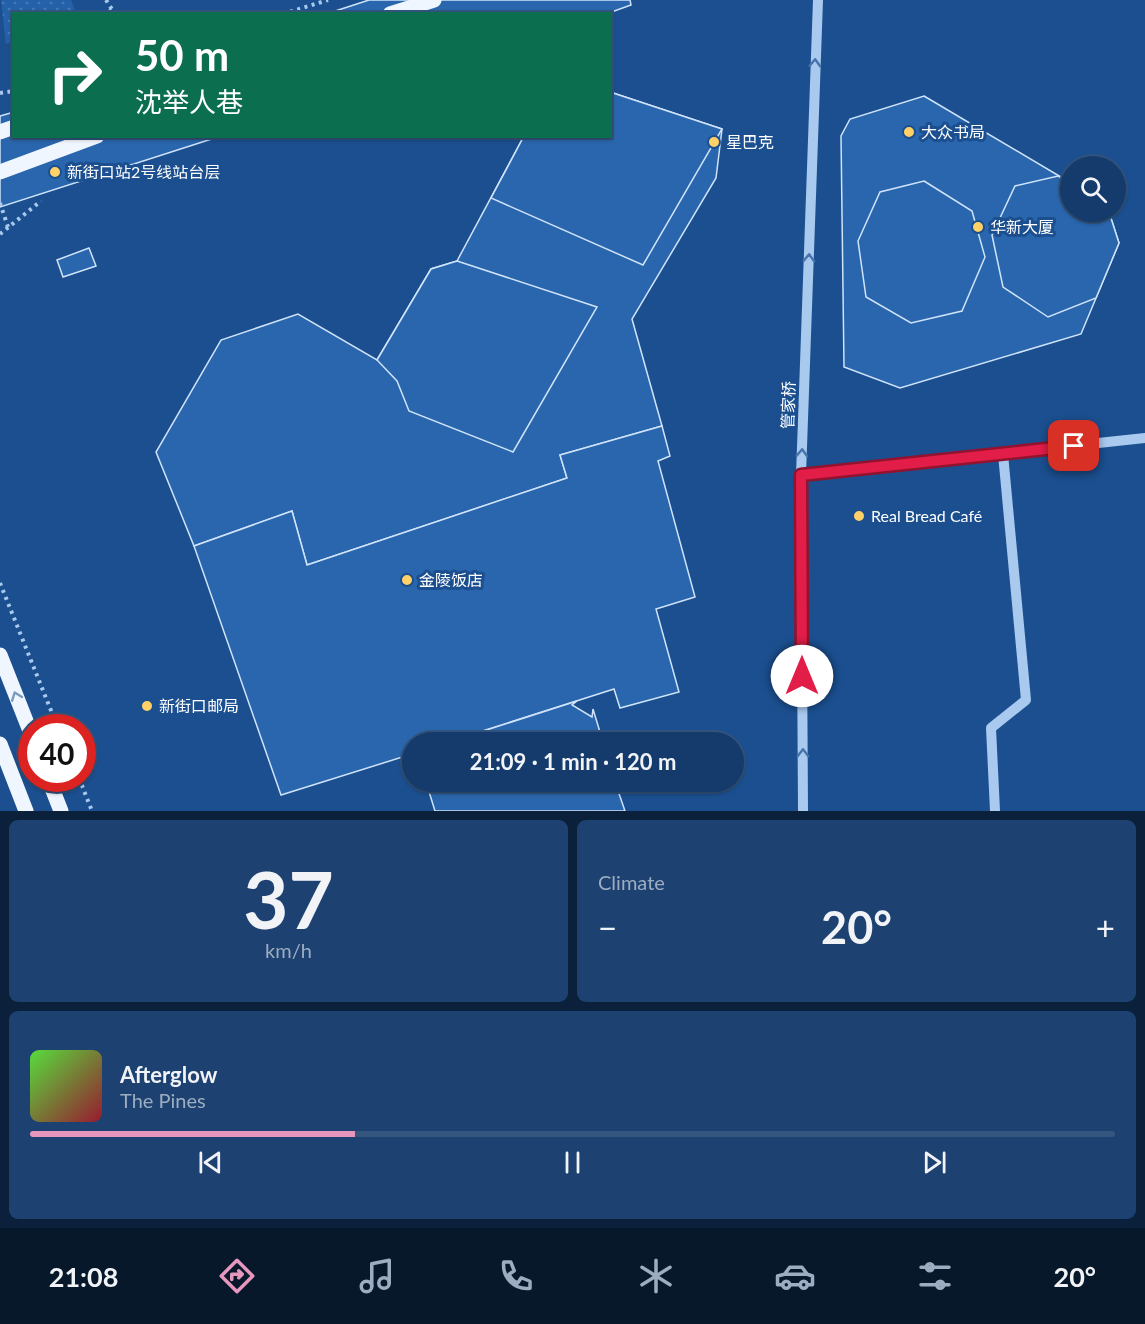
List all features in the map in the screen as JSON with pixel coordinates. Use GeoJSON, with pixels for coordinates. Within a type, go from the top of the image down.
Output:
{"type":"FeatureCollection","features":[{"type":"Feature","properties":{"kind":"main road"},"geometry":{"type":"LineString","coordinates":[[396,12],[434,0]]}},
{"type":"Feature","properties":{"kind":"main road"},"geometry":{"type":"LineString","coordinates":[[0,172],[92,138]]}},
{"type":"Feature","properties":{"kind":"main road"},"geometry":{"type":"LineString","coordinates":[[0,183],[40,157]]}},
{"type":"Feature","properties":{"kind":"main road"},"geometry":{"type":"LineString","coordinates":[[0,655],[23,714]]}},
{"type":"Feature","properties":{"kind":"main road"},"geometry":{"type":"LineString","coordinates":[[0,744],[27,811]]}},
{"type":"Feature","properties":{"kind":"main road"},"geometry":{"type":"LineString","coordinates":[[54,792],[61,811]]}},
{"type":"Feature","properties":{"kind":"street","name":"管家桥"},"geometry":{"type":"LineString","coordinates":[[803,811],[801,475],[818,0]]}},
{"type":"Feature","properties":{"kind":"street"},"geometry":{"type":"LineString","coordinates":[[801,475],[1145,438]]}},
{"type":"Feature","properties":{"kind":"street"},"geometry":{"type":"LineString","coordinates":[[995,811],[991,728],[1026,700],[1003,454]]}},
{"type":"Feature","properties":{"kind":"path"},"geometry":{"type":"LineString","coordinates":[[106,0],[114,11]]}},
{"type":"Feature","properties":{"kind":"path"},"geometry":{"type":"LineString","coordinates":[[289,12],[328,0]]}},
{"type":"Feature","properties":{"kind":"path"},"geometry":{"type":"LineString","coordinates":[[0,234],[41,201]]}},
{"type":"Feature","properties":{"kind":"path"},"geometry":{"type":"LineString","coordinates":[[0,203],[8,227]]}},
{"type":"Feature","properties":{"kind":"path"},"geometry":{"type":"LineString","coordinates":[[0,583],[52,714]]}},
{"type":"Feature","properties":{"kind":"path"},"geometry":{"type":"LineString","coordinates":[[85,792],[92,811]]}},
{"type":"Feature","properties":{"kind":"shaded area"},"geometry":{"type":"Polygon","coordinates":[[[1,0],[71,0],[76,12],[12,12],[12,41],[6,44],[1,0]]]}},
{"type":"Feature","properties":{"kind":"building"},"geometry":{"type":"Polygon","coordinates":[[[369,0],[630,0],[631,5],[612,12],[332,12],[369,0]]]}},
{"type":"Feature","properties":{"kind":"building"},"geometry":{"type":"Polygon","coordinates":[[[612,93],[722,129],[716,178],[632,319],[662,426],[560,455],[567,478],[307,565],[292,511],[194,546],[156,452],[221,340],[298,314],[377,360],[431,269],[457,261],[523,138],[612,138],[612,93]]]}},
{"type":"Feature","properties":{"kind":"building"},"geometry":{"type":"Polygon","coordinates":[[[612,93],[722,129],[643,265],[491,198],[523,138],[612,138],[612,93]]]}},
{"type":"Feature","properties":{"kind":"building","name":"华新大厦"},"geometry":{"type":"Polygon","coordinates":[[[924,96],[1060,176],[1060,222],[1112,222],[1119,243],[1081,334],[900,388],[844,367],[841,136],[850,119],[924,96]]]}},
{"type":"Feature","properties":{"kind":"building","name":"新街口站2号线站台层"},"geometry":{"type":"Polygon","coordinates":[[[12,113],[12,138],[215,138],[0,207],[0,116],[12,113]]]}},
{"type":"Feature","properties":{"kind":"building"},"geometry":{"type":"Polygon","coordinates":[[[1058,176],[1060,177],[1060,222],[1112,222],[1119,243],[1096,298],[1048,317],[1003,287],[992,235],[1015,186],[1058,176]]]}},
{"type":"Feature","properties":{"kind":"building"},"geometry":{"type":"Polygon","coordinates":[[[924,181],[972,211],[985,257],[962,311],[911,323],[866,297],[858,241],[880,192],[924,181]]]}},
{"type":"Feature","properties":{"kind":"building"},"geometry":{"type":"Polygon","coordinates":[[[89,248],[96,266],[63,277],[57,260],[89,248]]]}},
{"type":"Feature","properties":{"kind":"building"},"geometry":{"type":"Polygon","coordinates":[[[457,261],[597,307],[513,452],[409,411],[397,381],[377,360],[431,269],[457,261]]]}},
{"type":"Feature","properties":{"kind":"building"},"geometry":{"type":"Polygon","coordinates":[[[662,426],[670,456],[658,461],[695,597],[656,609],[679,692],[620,708],[614,689],[479,732],[402,732],[402,757],[281,795],[194,546],[292,511],[307,565],[567,478],[560,455],[662,426]]]}},
{"type":"Feature","properties":{"kind":"building"},"geometry":{"type":"Polygon","coordinates":[[[577,701],[572,705],[592,717],[593,709],[600,732],[480,732],[577,701]]]}},
{"type":"Feature","properties":{"kind":"building"},"geometry":{"type":"Polygon","coordinates":[[[429,792],[618,792],[625,811],[435,811],[429,792]]]}},
{"type":"Feature","properties":{"kind":"place","name":"大众书局"},"geometry":{"type":"Point","coordinates":[909,132]}},
{"type":"Feature","properties":{"kind":"place","name":"星巴克"},"geometry":{"type":"Point","coordinates":[714,142]}},
{"type":"Feature","properties":{"kind":"place","name":"新街口站2号线站台层"},"geometry":{"type":"Point","coordinates":[55,172]}},
{"type":"Feature","properties":{"kind":"place","name":"华新大厦"},"geometry":{"type":"Point","coordinates":[978,227]}},
{"type":"Feature","properties":{"kind":"place","name":"Real Bread Café"},"geometry":{"type":"Point","coordinates":[859,516]}},
{"type":"Feature","properties":{"kind":"place","name":"金陵饭店"},"geometry":{"type":"Point","coordinates":[407,580]}},
{"type":"Feature","properties":{"kind":"place","name":"新街口邮局"},"geometry":{"type":"Point","coordinates":[147,706]}},
{"type":"Feature","properties":{"kind":"route"},"geometry":{"type":"LineString","coordinates":[[802,676],[801,475],[1074,446]]}}]}
